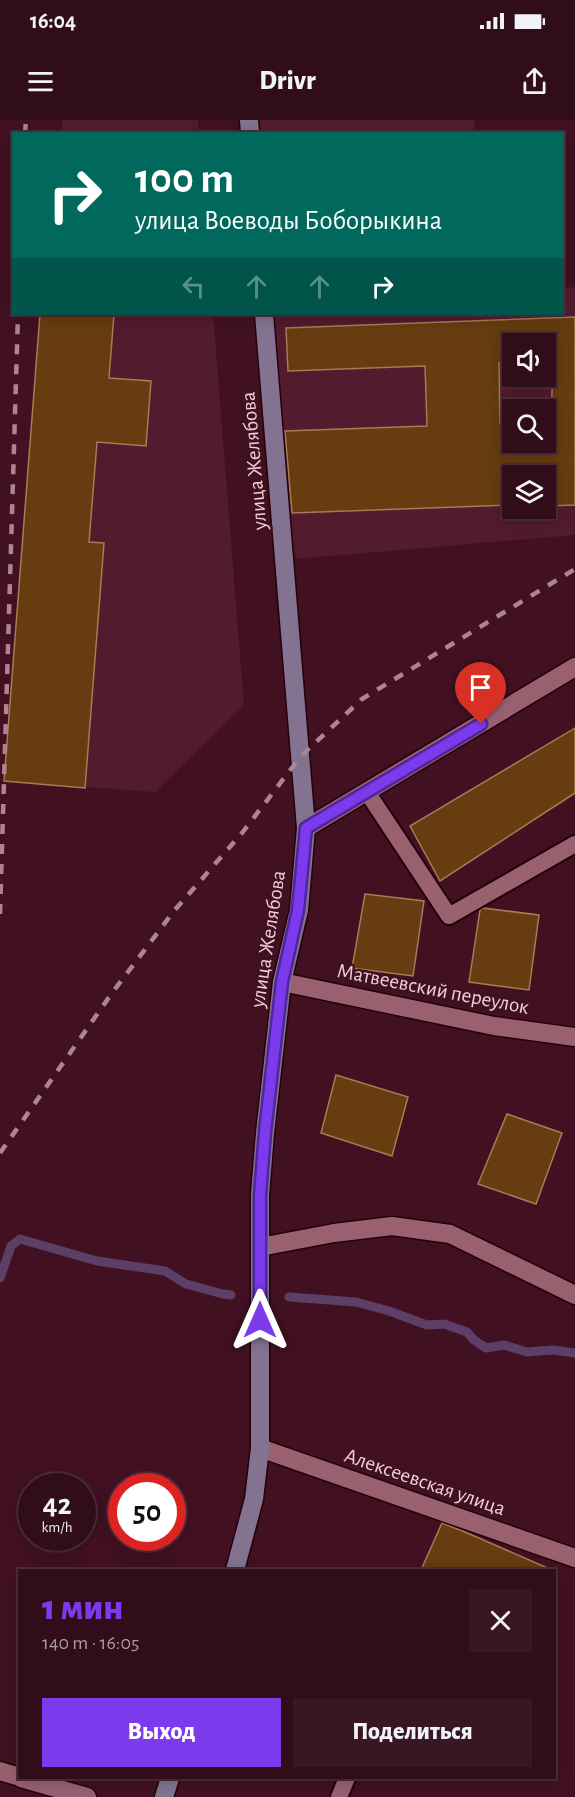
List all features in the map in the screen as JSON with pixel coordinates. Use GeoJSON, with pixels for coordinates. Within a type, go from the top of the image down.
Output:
{"type":"FeatureCollection","features":[{"type":"Feature","properties":{"kind":"main road","name":"улица Желябова"},"geometry":{"type":"LineString","coordinates":[[235,1569],[254,1499],[260,1448],[260,1195],[282,982],[298,910],[306,828],[264,315]]}},
{"type":"Feature","properties":{"kind":"main road"},"geometry":{"type":"LineString","coordinates":[[164,1797],[170,1779]]}},
{"type":"Feature","properties":{"kind":"street"},"geometry":{"type":"LineString","coordinates":[[306,828],[575,667]]}},
{"type":"Feature","properties":{"kind":"street","name":"Матвеевский переулок"},"geometry":{"type":"LineString","coordinates":[[282,982],[494,1026],[575,1037]]}},
{"type":"Feature","properties":{"kind":"street"},"geometry":{"type":"LineString","coordinates":[[260,1247],[334,1233],[392,1226],[450,1233],[575,1295]]}},
{"type":"Feature","properties":{"kind":"street","name":"Алексеевская улица"},"geometry":{"type":"LineString","coordinates":[[260,1448],[575,1558]]}},
{"type":"Feature","properties":{"kind":"street"},"geometry":{"type":"LineString","coordinates":[[0,1772],[18,1776]]}},
{"type":"Feature","properties":{"kind":"street"},"geometry":{"type":"LineString","coordinates":[[27,1779],[87,1797]]}},
{"type":"Feature","properties":{"kind":"lane"},"geometry":{"type":"LineString","coordinates":[[367,792],[449,916],[575,844]]}},
{"type":"Feature","properties":{"kind":"lane"},"geometry":{"type":"LineString","coordinates":[[339,1797],[347,1779]]}},
{"type":"Feature","properties":{"kind":"shaded area"},"geometry":{"type":"Polygon","coordinates":[[[63,120],[198,120],[199,132],[61,132],[63,120]]]}},
{"type":"Feature","properties":{"kind":"shaded area"},"geometry":{"type":"Polygon","coordinates":[[[259,120],[475,120],[473,132],[260,132],[259,120]]]}},
{"type":"Feature","properties":{"kind":"shaded area"},"geometry":{"type":"Polygon","coordinates":[[[575,287],[575,535],[296,559],[258,315],[564,315],[564,288],[575,287]]]}},
{"type":"Feature","properties":{"kind":"shaded area"},"geometry":{"type":"Polygon","coordinates":[[[40,315],[213,315],[244,705],[155,792],[4,781],[40,315]]]}},
{"type":"Feature","properties":{"kind":"building"},"geometry":{"type":"Polygon","coordinates":[[[40,315],[114,315],[109,378],[151,381],[146,446],[97,442],[89,542],[104,543],[85,788],[4,781],[40,315]]]}},
{"type":"Feature","properties":{"kind":"building"},"geometry":{"type":"Polygon","coordinates":[[[575,317],[575,505],[556,506],[556,465],[502,465],[502,505],[292,513],[285,431],[427,426],[425,366],[288,371],[286,328],[575,317]],[[502,333],[502,363],[499,363],[502,453],[556,453],[556,399],[552,399],[552,387],[556,387],[556,333],[502,333]]]}},
{"type":"Feature","properties":{"kind":"building"},"geometry":{"type":"Polygon","coordinates":[[[575,728],[575,793],[440,881],[410,826],[575,728]]]}},
{"type":"Feature","properties":{"kind":"building"},"geometry":{"type":"Polygon","coordinates":[[[365,894],[424,901],[413,976],[352,968],[365,894]]]}},
{"type":"Feature","properties":{"kind":"building"},"geometry":{"type":"Polygon","coordinates":[[[483,908],[539,915],[529,990],[469,982],[480,910],[483,908]]]}},
{"type":"Feature","properties":{"kind":"building"},"geometry":{"type":"Polygon","coordinates":[[[336,1075],[408,1097],[392,1156],[321,1133],[336,1075]]]}},
{"type":"Feature","properties":{"kind":"building"},"geometry":{"type":"Polygon","coordinates":[[[507,1114],[562,1133],[536,1204],[478,1184],[507,1114]]]}},
{"type":"Feature","properties":{"kind":"building"},"geometry":{"type":"Polygon","coordinates":[[[442,1523],[550,1569],[421,1569],[442,1523]]]}},
{"type":"Feature","properties":{"kind":"waterway"},"geometry":{"type":"LineString","coordinates":[[0,1278],[11,1246],[20,1239],[97,1261],[165,1271],[186,1284],[231,1295]]}},
{"type":"Feature","properties":{"kind":"waterway"},"geometry":{"type":"LineString","coordinates":[[289,1297],[356,1302],[427,1325],[444,1324],[467,1332],[486,1348],[504,1345],[527,1352],[553,1350],[575,1353]]}},
{"type":"Feature","properties":{"kind":"railway"},"geometry":{"type":"LineString","coordinates":[[25,132],[26,120]]}},
{"type":"Feature","properties":{"kind":"railway"},"geometry":{"type":"LineString","coordinates":[[0,914],[18,315]]}},
{"type":"Feature","properties":{"kind":"railway"},"geometry":{"type":"LineString","coordinates":[[0,1153],[112,993],[174,911],[242,833],[301,756],[362,699],[575,569]]}},
{"type":"Feature","properties":{"kind":"route"},"geometry":{"type":"LineString","coordinates":[[260,1320],[260,1195],[265,1132],[282,982],[298,910],[306,828],[481,724]]}}]}
